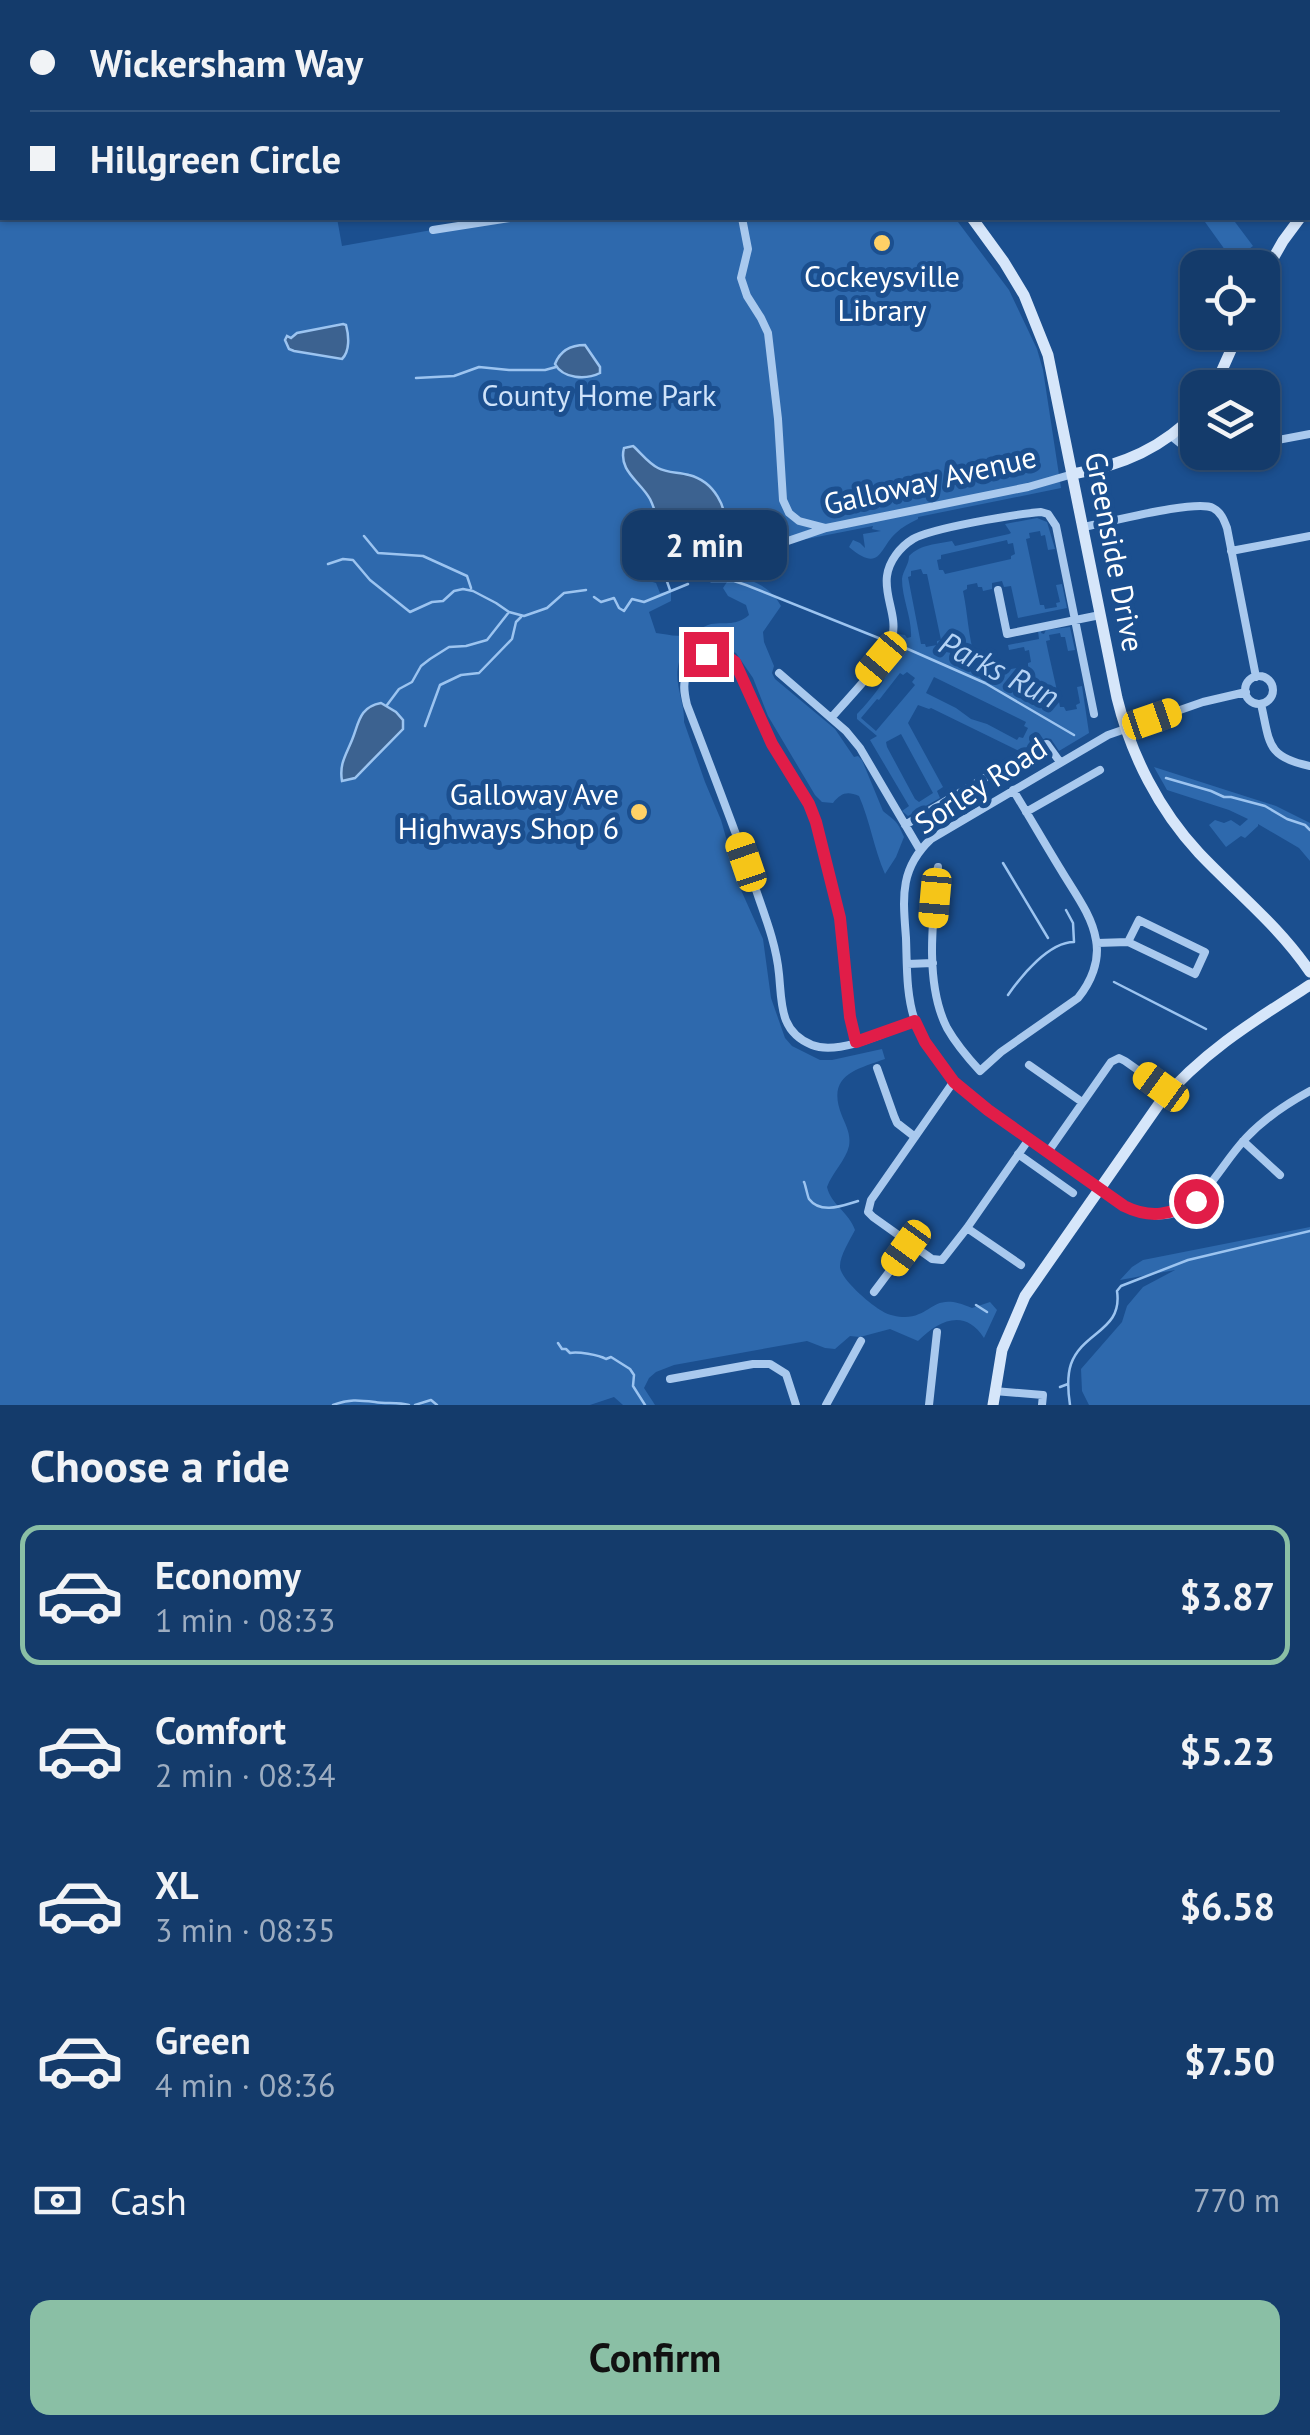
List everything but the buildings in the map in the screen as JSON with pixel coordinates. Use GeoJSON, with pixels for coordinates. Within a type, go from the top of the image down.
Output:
{"type":"FeatureCollection","features":[{"type":"Feature","properties":{"kind":"street"},"geometry":{"type":"LineString","coordinates":[[433,230],[497,220]]}},
{"type":"Feature","properties":{"kind":"street"},"geometry":{"type":"LineString","coordinates":[[742,220],[748,249],[741,278],[768,333],[783,500],[789,513],[799,521],[826,528]]}},
{"type":"Feature","properties":{"kind":"street","name":"Greenside Drive"},"geometry":{"type":"LineString","coordinates":[[973,220],[1004,262],[1034,317],[1052,373],[1125,728],[1152,787],[1179,830],[1266,917],[1310,972]]}},
{"type":"Feature","properties":{"kind":"street"},"geometry":{"type":"LineString","coordinates":[[1277,250],[1298,220]]}},
{"type":"Feature","properties":{"kind":"street","name":"Galloway Avenue"},"geometry":{"type":"LineString","coordinates":[[776,545],[826,528],[1028,487],[1122,463],[1180,428]]}},
{"type":"Feature","properties":{"kind":"street"},"geometry":{"type":"LineString","coordinates":[[1280,440],[1310,434]]}},
{"type":"Feature","properties":{"kind":"street"},"geometry":{"type":"LineString","coordinates":[[1171,436],[1180,443]]}},
{"type":"Feature","properties":{"kind":"street"},"geometry":{"type":"LineString","coordinates":[[1083,527],[1195,505],[1221,514],[1228,528],[1256,677]]}},
{"type":"Feature","properties":{"kind":"street"},"geometry":{"type":"LineString","coordinates":[[832,718],[892,640],[887,575],[902,548],[924,534],[1031,513],[1048,514],[1056,526],[1094,714]]}},
{"type":"Feature","properties":{"kind":"street"},"geometry":{"type":"LineString","coordinates":[[1232,551],[1310,536]]}},
{"type":"Feature","properties":{"kind":"street"},"geometry":{"type":"LineString","coordinates":[[998,590],[1007,634],[1100,615]]}},
{"type":"Feature","properties":{"kind":"street"},"geometry":{"type":"LineString","coordinates":[[856,1042],[840,918],[809,804],[772,744],[735,662],[722,653],[706,654],[688,672],[684,692],[770,932],[778,963],[783,1015],[794,1033],[812,1045],[830,1048],[856,1042],[915,1021]]}},
{"type":"Feature","properties":{"kind":"street"},"geometry":{"type":"LineString","coordinates":[[779,674],[832,718],[860,748],[920,850]]}},
{"type":"Feature","properties":{"kind":"street"},"geometry":{"type":"LineString","coordinates":[[1256,677],[1267,679],[1272,687],[1270,699],[1261,704],[1252,702],[1246,692],[1248,683],[1256,677]]}},
{"type":"Feature","properties":{"kind":"street","name":"Sorley Road"},"geometry":{"type":"LineString","coordinates":[[1246,692],[1203,702],[1108,735],[942,830],[920,850],[906,876],[903,894],[909,994],[915,1021],[954,1082],[1136,1212],[1172,1212],[1196,1201],[1243,1141],[1274,1113],[1310,1092]]}},
{"type":"Feature","properties":{"kind":"street"},"geometry":{"type":"LineString","coordinates":[[1261,704],[1276,753],[1288,762],[1310,766]]}},
{"type":"Feature","properties":{"kind":"street"},"geometry":{"type":"LineString","coordinates":[[905,825],[1041,745],[1050,746],[1060,762]]}},
{"type":"Feature","properties":{"kind":"street"},"geometry":{"type":"LineString","coordinates":[[1026,812],[1100,770]]}},
{"type":"Feature","properties":{"kind":"street"},"geometry":{"type":"LineString","coordinates":[[938,867],[932,962],[942,1016],[956,1042],[980,1071],[1078,998],[1093,973],[1097,943],[1084,908],[1013,790]]}},
{"type":"Feature","properties":{"kind":"street"},"geometry":{"type":"LineString","coordinates":[[1097,943],[1128,942],[1194,974],[1206,952],[1139,920],[1128,942]]}},
{"type":"Feature","properties":{"kind":"street"},"geometry":{"type":"LineString","coordinates":[[907,964],[932,962]]}},
{"type":"Feature","properties":{"kind":"street"},"geometry":{"type":"LineString","coordinates":[[993,1405],[1006,1340],[1024,1296],[1169,1092],[1226,1040],[1310,985]]}},
{"type":"Feature","properties":{"kind":"street"},"geometry":{"type":"LineString","coordinates":[[1048,1152],[1111,1062],[1120,1058],[1169,1092]]}},
{"type":"Feature","properties":{"kind":"street"},"geometry":{"type":"LineString","coordinates":[[1029,1065],[1082,1102]]}},
{"type":"Feature","properties":{"kind":"street"},"geometry":{"type":"LineString","coordinates":[[876,1068],[894,1116],[915,1137]]}},
{"type":"Feature","properties":{"kind":"street"},"geometry":{"type":"LineString","coordinates":[[954,1082],[868,1206],[872,1218],[932,1259],[942,1260],[1029,1139]]}},
{"type":"Feature","properties":{"kind":"street"},"geometry":{"type":"LineString","coordinates":[[1243,1141],[1280,1174]]}},
{"type":"Feature","properties":{"kind":"street"},"geometry":{"type":"LineString","coordinates":[[1018,1154],[1072,1193]]}},
{"type":"Feature","properties":{"kind":"street"},"geometry":{"type":"LineString","coordinates":[[968,1228],[1021,1266]]}},
{"type":"Feature","properties":{"kind":"street"},"geometry":{"type":"LineString","coordinates":[[874,1292],[910,1244]]}},
{"type":"Feature","properties":{"kind":"street"},"geometry":{"type":"LineString","coordinates":[[929,1405],[937,1332]]}},
{"type":"Feature","properties":{"kind":"street"},"geometry":{"type":"LineString","coordinates":[[826,1405],[861,1341]]}},
{"type":"Feature","properties":{"kind":"street"},"geometry":{"type":"LineString","coordinates":[[670,1379],[770,1364],[786,1374],[796,1405]]}},
{"type":"Feature","properties":{"kind":"street"},"geometry":{"type":"LineString","coordinates":[[994,1390],[1043,1395],[1042,1405]]}},
{"type":"Feature","properties":{"kind":"green space","name":"County Home Park"},"geometry":{"type":"Polygon","coordinates":[[[0,220],[337,220],[342,246],[488,220],[956,220],[1009,290],[1037,349],[1061,488],[918,517],[873,558],[849,547],[853,540],[865,548],[863,534],[881,531],[872,529],[873,526],[638,572],[641,581],[656,583],[660,593],[671,591],[671,601],[649,612],[656,633],[684,635],[749,615],[746,605],[728,596],[723,588],[729,579],[752,581],[772,594],[781,606],[763,632],[775,679],[835,729],[854,757],[862,760],[883,811],[902,831],[904,837],[885,874],[859,796],[844,794],[833,803],[822,802],[815,795],[736,653],[716,645],[679,662],[677,678],[684,722],[721,820],[741,890],[763,939],[771,998],[785,1038],[792,1046],[820,1060],[882,1049],[885,1059],[854,1071],[840,1083],[838,1092],[849,1146],[827,1187],[855,1230],[842,1257],[841,1271],[871,1303],[896,1316],[915,1316],[941,1303],[972,1308],[990,1302],[997,1310],[984,1338],[969,1323],[952,1320],[934,1327],[918,1341],[890,1329],[850,1336],[835,1349],[807,1341],[674,1365],[656,1372],[644,1388],[655,1405],[623,1405],[614,1397],[590,1405],[0,1405],[0,220]]]}},
{"type":"Feature","properties":{"kind":"green space"},"geometry":{"type":"Polygon","coordinates":[[[1234,220],[1253,246],[1248,250],[1225,250],[1205,222],[1234,220]]]}},
{"type":"Feature","properties":{"kind":"green space"},"geometry":{"type":"Polygon","coordinates":[[[1037,518],[1047,522],[1055,549],[1048,550],[1045,535],[1041,536],[1040,531],[1029,533],[1030,538],[1026,539],[1040,605],[1045,609],[1057,607],[1060,602],[1056,585],[1062,584],[1067,608],[1018,618],[1011,586],[1004,587],[1002,581],[983,591],[977,583],[967,585],[963,591],[975,658],[991,655],[995,672],[1028,666],[1029,650],[1009,650],[1008,645],[1039,639],[1038,631],[1044,634],[1046,630],[1070,627],[1075,650],[1068,651],[1060,633],[1049,635],[1050,640],[1046,641],[1060,707],[1066,711],[1077,709],[1077,687],[1082,686],[1089,733],[1059,751],[1046,738],[1019,751],[918,705],[908,723],[943,787],[937,791],[940,798],[908,816],[902,811],[909,806],[870,740],[877,736],[857,719],[857,714],[897,658],[890,654],[898,634],[911,637],[902,579],[909,556],[929,545],[952,541],[955,546],[1011,533],[1005,524],[1037,518]],[[1007,540],[941,555],[937,560],[939,570],[945,574],[1011,559],[1015,554],[1013,543],[1008,544],[1007,540]],[[921,569],[911,571],[908,577],[921,644],[937,645],[941,640],[927,574],[921,569]],[[907,672],[900,673],[861,718],[876,731],[915,685],[915,678],[907,672]],[[934,677],[926,693],[1017,740],[1023,738],[1028,728],[1024,726],[1026,722],[934,677]],[[901,734],[886,742],[915,799],[919,802],[933,793],[901,734]]]}},
{"type":"Feature","properties":{"kind":"green space"},"geometry":{"type":"Polygon","coordinates":[[[1154,767],[1276,806],[1310,823],[1310,861],[1299,848],[1258,824],[1245,838],[1241,836],[1226,847],[1209,825],[1215,820],[1231,820],[1240,826],[1248,819],[1167,790],[1154,767]]]}},
{"type":"Feature","properties":{"kind":"green space"},"geometry":{"type":"Polygon","coordinates":[[[1310,1227],[1310,1405],[1089,1405],[1082,1391],[1081,1369],[1122,1322],[1127,1306],[1143,1287],[1175,1270],[1120,1280],[1132,1267],[1143,1260],[1310,1227]]]}},
{"type":"Feature","properties":{"kind":"shaded area"},"geometry":{"type":"Polygon","coordinates":[[[343,324],[348,343],[342,359],[294,351],[285,340],[297,333],[343,324]]]}},
{"type":"Feature","properties":{"kind":"shaded area"},"geometry":{"type":"Polygon","coordinates":[[[585,345],[600,373],[575,377],[563,373],[555,364],[557,359],[571,348],[585,345]]]}},
{"type":"Feature","properties":{"kind":"shaded area"},"geometry":{"type":"Polygon","coordinates":[[[633,446],[658,468],[698,478],[712,489],[722,505],[723,531],[678,543],[665,539],[650,499],[624,463],[624,448],[633,446]]]}},
{"type":"Feature","properties":{"kind":"shaded area"},"geometry":{"type":"Polygon","coordinates":[[[381,703],[403,720],[403,729],[355,778],[342,781],[341,770],[361,717],[368,708],[381,703]]]}},
{"type":"Feature","properties":{"kind":"waterway"},"geometry":{"type":"LineString","coordinates":[[416,378],[454,376],[479,367],[556,367]]}},
{"type":"Feature","properties":{"kind":"waterway"},"geometry":{"type":"LineString","coordinates":[[364,536],[378,553],[423,556],[467,576],[471,588]]}},
{"type":"Feature","properties":{"kind":"waterway"},"geometry":{"type":"LineString","coordinates":[[328,564],[353,560],[370,580],[410,612],[443,601],[463,589],[524,616],[547,608],[564,593],[586,590]]}},
{"type":"Feature","properties":{"kind":"waterway"},"geometry":{"type":"LineString","coordinates":[[663,570],[670,590]]}},
{"type":"Feature","properties":{"kind":"waterway","name":"Parks Run"},"geometry":{"type":"LineString","coordinates":[[711,581],[746,585],[881,639]]}},
{"type":"Feature","properties":{"kind":"waterway"},"geometry":{"type":"LineString","coordinates":[[594,597],[601,602],[614,598],[624,611],[632,599],[644,602],[688,584]]}},
{"type":"Feature","properties":{"kind":"waterway"},"geometry":{"type":"LineString","coordinates":[[387,705],[430,659],[449,647],[487,640],[509,612]]}},
{"type":"Feature","properties":{"kind":"waterway"},"geometry":{"type":"LineString","coordinates":[[425,726],[440,685],[461,675],[479,673],[512,639],[521,617]]}},
{"type":"Feature","properties":{"kind":"waterway","name":"Parks Run"},"geometry":{"type":"LineString","coordinates":[[901,646],[985,683],[1074,735]]}},
{"type":"Feature","properties":{"kind":"waterway","name":"Parks Run"},"geometry":{"type":"LineString","coordinates":[[1166,778],[1265,806],[1310,830]]}},
{"type":"Feature","properties":{"kind":"waterway"},"geometry":{"type":"LineString","coordinates":[[1003,863],[1048,938]]}},
{"type":"Feature","properties":{"kind":"waterway"},"geometry":{"type":"LineString","coordinates":[[1008,995],[1046,953],[1074,942],[1073,923],[1066,910]]}},
{"type":"Feature","properties":{"kind":"waterway"},"geometry":{"type":"LineString","coordinates":[[1114,982],[1206,1029]]}},
{"type":"Feature","properties":{"kind":"waterway"},"geometry":{"type":"LineString","coordinates":[[804,1182],[809,1199],[820,1207],[833,1208],[858,1201]]}},
{"type":"Feature","properties":{"kind":"waterway"},"geometry":{"type":"LineString","coordinates":[[1070,1405],[1071,1364],[1084,1344],[1114,1315],[1121,1286],[1188,1260],[1310,1231]]}},
{"type":"Feature","properties":{"kind":"waterway"},"geometry":{"type":"LineString","coordinates":[[976,1305],[987,1312]]}},
{"type":"Feature","properties":{"kind":"waterway"},"geometry":{"type":"LineString","coordinates":[[558,1343],[570,1353],[611,1357],[630,1369],[633,1386],[645,1405]]}},
{"type":"Feature","properties":{"kind":"waterway"},"geometry":{"type":"LineString","coordinates":[[1060,1387],[1068,1384]]}},
{"type":"Feature","properties":{"kind":"waterway"},"geometry":{"type":"LineString","coordinates":[[333,1405],[358,1400],[409,1405]]}},
{"type":"Feature","properties":{"kind":"waterway"},"geometry":{"type":"LineString","coordinates":[[415,1405],[431,1400],[437,1405]]}},
{"type":"Feature","properties":{"kind":"place","name":"Cockeysville Library"},"geometry":{"type":"Point","coordinates":[882,243]}},
{"type":"Feature","properties":{"kind":"place","name":"Galloway Ave Highways Shop 6"},"geometry":{"type":"Point","coordinates":[639,812]}},
{"type":"Feature","properties":{"kind":"route"},"geometry":{"type":"LineString","coordinates":[[706,654],[722,653],[735,662],[772,744],[816,822],[840,918],[856,1042],[915,1021],[954,1082],[1124,1206],[1136,1212],[1162,1215],[1196,1201]]}}]}
